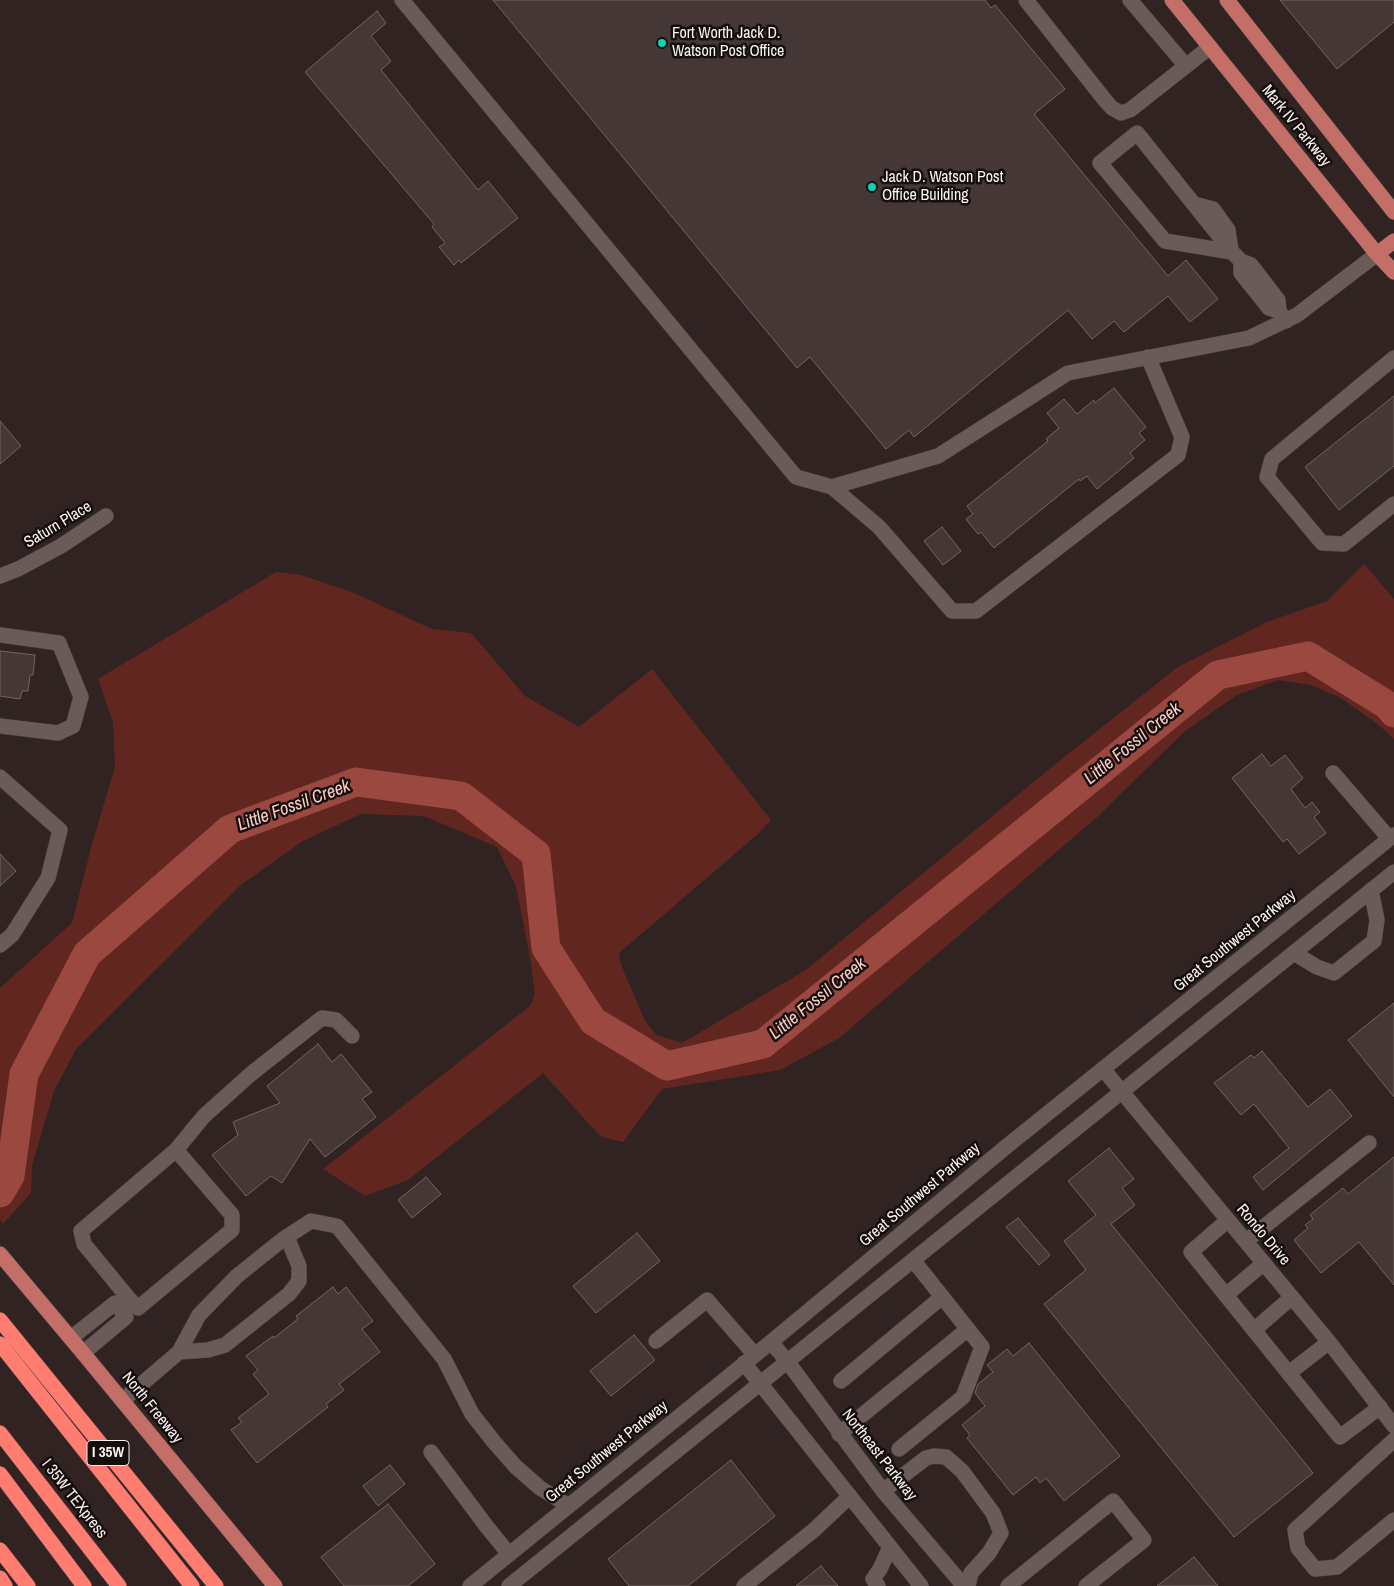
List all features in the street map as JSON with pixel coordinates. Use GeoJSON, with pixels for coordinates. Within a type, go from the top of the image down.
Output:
{"type":"FeatureCollection","features":[{"type":"Feature","properties":{"kind":"highway","name":"I 35W"},"geometry":{"type":"LineString","coordinates":[[0,1320],[216,1586]]}},
{"type":"Feature","properties":{"kind":"highway"},"geometry":{"type":"LineString","coordinates":[[0,1344],[192,1586]]}},
{"type":"Feature","properties":{"kind":"highway","name":"I 35W TEXpress"},"geometry":{"type":"LineString","coordinates":[[0,1433],[120,1586]]}},
{"type":"Feature","properties":{"kind":"highway"},"geometry":{"type":"LineString","coordinates":[[0,1474],[84,1586]]}},
{"type":"Feature","properties":{"kind":"highway"},"geometry":{"type":"LineString","coordinates":[[0,1550],[28,1586]]}},
{"type":"Feature","properties":{"kind":"highway"},"geometry":{"type":"LineString","coordinates":[[0,1578],[5,1586]]}},
{"type":"Feature","properties":{"kind":"main road","name":"Mark IV Parkway"},"geometry":{"type":"LineString","coordinates":[[1172,0],[1377,254],[1394,272]]}},
{"type":"Feature","properties":{"kind":"main road","name":"Mark IV Parkway"},"geometry":{"type":"LineString","coordinates":[[1227,0],[1394,212]]}},
{"type":"Feature","properties":{"kind":"main road"},"geometry":{"type":"LineString","coordinates":[[1377,254],[1394,241]]}},
{"type":"Feature","properties":{"kind":"main road","name":"North Freeway"},"geometry":{"type":"LineString","coordinates":[[0,1254],[72,1338],[275,1586]]}},
{"type":"Feature","properties":{"kind":"street"},"geometry":{"type":"LineString","coordinates":[[402,0],[796,477],[832,487],[879,526],[952,612],[976,611],[1178,455],[1182,438],[1148,357]]}},
{"type":"Feature","properties":{"kind":"street"},"geometry":{"type":"LineString","coordinates":[[1026,0],[1112,108],[1121,113],[1130,110],[1210,47]]}},
{"type":"Feature","properties":{"kind":"street"},"geometry":{"type":"LineString","coordinates":[[1130,0],[1186,66]]}},
{"type":"Feature","properties":{"kind":"street"},"geometry":{"type":"LineString","coordinates":[[1236,256],[1165,241],[1100,163],[1137,134],[1194,204],[1213,209],[1228,230],[1236,256],[1241,273],[1269,308],[1282,316],[1297,316],[1377,254]]}},
{"type":"Feature","properties":{"kind":"street"},"geometry":{"type":"LineString","coordinates":[[832,487],[938,456],[1068,373],[1249,338],[1282,316]]}},
{"type":"Feature","properties":{"kind":"street"},"geometry":{"type":"LineString","coordinates":[[1394,358],[1272,459],[1267,477],[1322,543],[1344,544],[1394,504]]}},
{"type":"Feature","properties":{"kind":"street","name":"Saturn Place"},"geometry":{"type":"LineString","coordinates":[[0,576],[18,569],[61,546],[106,516]]}},
{"type":"Feature","properties":{"kind":"street"},"geometry":{"type":"LineString","coordinates":[[0,635],[59,643],[81,697],[73,726],[58,733],[0,726]]}},
{"type":"Feature","properties":{"kind":"street"},"geometry":{"type":"LineString","coordinates":[[1333,773],[1392,836]]}},
{"type":"Feature","properties":{"kind":"street"},"geometry":{"type":"LineString","coordinates":[[0,777],[60,830],[48,878],[12,935],[0,945]]}},
{"type":"Feature","properties":{"kind":"street","name":"Great Southwest Parkway"},"geometry":{"type":"LineString","coordinates":[[470,1586],[1007,1146],[1392,836]]}},
{"type":"Feature","properties":{"kind":"street"},"geometry":{"type":"LineString","coordinates":[[509,1586],[1394,872]]}},
{"type":"Feature","properties":{"kind":"street"},"geometry":{"type":"LineString","coordinates":[[1294,953],[1317,967],[1334,973],[1367,947],[1374,941],[1377,920],[1371,890]]}},
{"type":"Feature","properties":{"kind":"street"},"geometry":{"type":"LineString","coordinates":[[83,1352],[126,1317],[125,1305],[84,1244],[81,1231],[176,1150],[204,1116],[252,1073],[322,1018],[336,1020],[352,1036]]}},
{"type":"Feature","properties":{"kind":"street","name":"Rondo Drive"},"geometry":{"type":"LineString","coordinates":[[1103,1069],[1329,1342],[1394,1426]]}},
{"type":"Feature","properties":{"kind":"street"},"geometry":{"type":"LineString","coordinates":[[1246,1241],[1369,1142]]}},
{"type":"Feature","properties":{"kind":"street"},"geometry":{"type":"LineString","coordinates":[[72,1338],[114,1303],[138,1308],[232,1230],[232,1215],[176,1150]]}},
{"type":"Feature","properties":{"kind":"street"},"geometry":{"type":"LineString","coordinates":[[1228,1220],[1191,1252],[1289,1374],[1340,1437],[1380,1408]]}},
{"type":"Feature","properties":{"kind":"street"},"geometry":{"type":"LineString","coordinates":[[122,1400],[179,1352],[199,1315],[237,1276],[288,1236],[311,1221],[337,1226],[444,1359],[472,1414],[494,1442],[540,1488],[569,1506]]}},
{"type":"Feature","properties":{"kind":"street"},"geometry":{"type":"LineString","coordinates":[[179,1352],[208,1350],[225,1345],[289,1294],[299,1281],[299,1266],[288,1236]]}},
{"type":"Feature","properties":{"kind":"street"},"geometry":{"type":"LineString","coordinates":[[899,1449],[963,1397],[982,1347],[912,1260]]}},
{"type":"Feature","properties":{"kind":"street"},"geometry":{"type":"LineString","coordinates":[[1226,1295],[1264,1263]]}},
{"type":"Feature","properties":{"kind":"street"},"geometry":{"type":"LineString","coordinates":[[842,1381],[942,1297]]}},
{"type":"Feature","properties":{"kind":"street"},"geometry":{"type":"LineString","coordinates":[[1254,1330],[1292,1297]]}},
{"type":"Feature","properties":{"kind":"street"},"geometry":{"type":"LineString","coordinates":[[656,1341],[707,1300],[749,1359],[760,1382],[921,1586]]}},
{"type":"Feature","properties":{"kind":"street"},"geometry":{"type":"LineString","coordinates":[[839,1434],[968,1329]]}},
{"type":"Feature","properties":{"kind":"street","name":"Northeast Parkway"},"geometry":{"type":"LineString","coordinates":[[770,1342],[787,1361],[839,1434],[883,1491],[964,1586]]}},
{"type":"Feature","properties":{"kind":"street"},"geometry":{"type":"LineString","coordinates":[[1289,1374],[1329,1342]]}},
{"type":"Feature","properties":{"kind":"street"},"geometry":{"type":"LineString","coordinates":[[1394,1440],[1295,1530],[1298,1548],[1315,1569],[1337,1567],[1394,1520]]}},
{"type":"Feature","properties":{"kind":"street"},"geometry":{"type":"LineString","coordinates":[[431,1452],[509,1554]]}},
{"type":"Feature","properties":{"kind":"street"},"geometry":{"type":"LineString","coordinates":[[883,1491],[926,1458],[934,1456],[946,1457],[962,1471],[994,1513],[1001,1533],[989,1553],[970,1573],[968,1586]]}},
{"type":"Feature","properties":{"kind":"street"},"geometry":{"type":"LineString","coordinates":[[744,1586],[814,1530],[850,1496]]}},
{"type":"Feature","properties":{"kind":"street"},"geometry":{"type":"LineString","coordinates":[[1008,1586],[1113,1502],[1144,1540],[1086,1586]]}},
{"type":"Feature","properties":{"kind":"street"},"geometry":{"type":"LineString","coordinates":[[878,1586],[873,1579],[880,1570],[890,1547]]}},
{"type":"Feature","properties":{"kind":"shaded area"},"geometry":{"type":"Polygon","coordinates":[[[1364,564],[1394,599],[1394,739],[1380,726],[1341,698],[1311,685],[1278,680],[1237,695],[1185,731],[1095,819],[839,1038],[780,1070],[662,1089],[623,1142],[600,1136],[543,1073],[408,1180],[365,1196],[323,1169],[530,1006],[535,994],[516,886],[497,847],[424,816],[361,814],[303,841],[242,884],[76,1049],[54,1091],[32,1165],[31,1193],[3,1224],[0,1220],[0,988],[72,923],[92,844],[115,767],[113,722],[98,679],[276,572],[301,575],[354,593],[432,629],[471,633],[525,696],[579,727],[652,669],[771,820],[759,833],[619,953],[621,965],[645,1021],[656,1035],[682,1043],[806,970],[1053,766],[1178,667],[1267,622],[1327,601],[1364,564]]]}},
{"type":"Feature","properties":{"kind":"building","name":"Jack D. Watson Post Office Building"},"geometry":{"type":"Polygon","coordinates":[[[493,0],[985,0],[991,8],[995,5],[1065,89],[1034,114],[1168,276],[1186,260],[1218,299],[1190,322],[1168,296],[1124,332],[1114,321],[1092,339],[1068,310],[914,437],[909,430],[886,449],[810,357],[797,368],[493,0]]]}},
{"type":"Feature","properties":{"kind":"building"},"geometry":{"type":"Polygon","coordinates":[[[1280,0],[1394,0],[1394,22],[1337,69],[1280,0]]]}},
{"type":"Feature","properties":{"kind":"building"},"geometry":{"type":"Polygon","coordinates":[[[377,11],[386,23],[371,36],[391,61],[381,70],[478,190],[488,181],[518,218],[461,263],[459,260],[454,265],[439,247],[445,243],[432,227],[434,224],[305,72],[377,11]]]}},
{"type":"Feature","properties":{"kind":"building"},"geometry":{"type":"Polygon","coordinates":[[[1114,388],[1146,427],[1139,433],[1145,440],[1130,453],[1134,458],[1097,489],[1087,476],[1080,481],[1079,479],[994,548],[981,532],[978,534],[966,519],[973,514],[967,506],[1048,441],[1046,439],[1059,428],[1047,413],[1064,399],[1077,414],[1094,400],[1095,403],[1114,388]]]}},
{"type":"Feature","properties":{"kind":"building"},"geometry":{"type":"Polygon","coordinates":[[[1394,396],[1394,466],[1339,510],[1305,467],[1394,396]]]}},
{"type":"Feature","properties":{"kind":"building"},"geometry":{"type":"Polygon","coordinates":[[[0,421],[21,446],[0,464],[0,421]]]}},
{"type":"Feature","properties":{"kind":"building"},"geometry":{"type":"Polygon","coordinates":[[[942,527],[961,551],[943,565],[924,541],[942,527]]]}},
{"type":"Feature","properties":{"kind":"building"},"geometry":{"type":"Polygon","coordinates":[[[0,651],[35,655],[33,675],[30,675],[28,691],[22,691],[20,699],[0,696],[0,651]]]}},
{"type":"Feature","properties":{"kind":"building"},"geometry":{"type":"Polygon","coordinates":[[[1262,754],[1271,766],[1285,755],[1303,778],[1291,789],[1305,808],[1312,802],[1320,812],[1314,817],[1326,833],[1299,854],[1287,839],[1283,842],[1232,778],[1262,754]]]}},
{"type":"Feature","properties":{"kind":"building"},"geometry":{"type":"Polygon","coordinates":[[[0,854],[16,871],[0,886],[0,854]]]}},
{"type":"Feature","properties":{"kind":"building"},"geometry":{"type":"Polygon","coordinates":[[[1394,1003],[1394,1097],[1348,1040],[1394,1003]]]}},
{"type":"Feature","properties":{"kind":"building"},"geometry":{"type":"Polygon","coordinates":[[[318,1044],[332,1062],[341,1054],[372,1092],[362,1099],[376,1117],[325,1157],[310,1139],[282,1183],[271,1176],[246,1196],[212,1155],[238,1135],[233,1122],[280,1103],[267,1086],[318,1044]]]}},
{"type":"Feature","properties":{"kind":"building"},"geometry":{"type":"Polygon","coordinates":[[[1262,1051],[1308,1107],[1330,1089],[1352,1116],[1263,1190],[1253,1177],[1289,1148],[1254,1104],[1241,1115],[1214,1083],[1251,1055],[1254,1058],[1262,1051]]]}},
{"type":"Feature","properties":{"kind":"building"},"geometry":{"type":"Polygon","coordinates":[[[1109,1148],[1134,1179],[1122,1188],[1135,1205],[1111,1224],[1313,1473],[1234,1537],[1044,1304],[1086,1270],[1064,1241],[1096,1215],[1068,1181],[1109,1148]]]}},
{"type":"Feature","properties":{"kind":"building"},"geometry":{"type":"Polygon","coordinates":[[[1394,1157],[1394,1285],[1359,1242],[1321,1273],[1294,1240],[1308,1228],[1305,1225],[1313,1219],[1310,1215],[1343,1188],[1348,1194],[1394,1157]]]}},
{"type":"Feature","properties":{"kind":"building"},"geometry":{"type":"Polygon","coordinates":[[[426,1177],[441,1194],[412,1218],[398,1200],[426,1177]]]}},
{"type":"Feature","properties":{"kind":"building"},"geometry":{"type":"Polygon","coordinates":[[[1018,1218],[1050,1255],[1039,1265],[1006,1227],[1018,1218]]]}},
{"type":"Feature","properties":{"kind":"building"},"geometry":{"type":"Polygon","coordinates":[[[637,1233],[660,1261],[596,1313],[573,1286],[637,1233]]]}},
{"type":"Feature","properties":{"kind":"building"},"geometry":{"type":"Polygon","coordinates":[[[333,1287],[338,1294],[346,1287],[373,1321],[362,1329],[380,1352],[339,1384],[344,1390],[326,1404],[328,1407],[257,1463],[231,1430],[242,1422],[238,1418],[269,1394],[253,1374],[258,1370],[246,1356],[273,1336],[274,1338],[298,1319],[296,1316],[333,1287]]]}},
{"type":"Feature","properties":{"kind":"building"},"geometry":{"type":"Polygon","coordinates":[[[634,1335],[655,1360],[611,1396],[590,1371],[634,1335]]]}},
{"type":"Feature","properties":{"kind":"building"},"geometry":{"type":"Polygon","coordinates":[[[1029,1343],[1120,1456],[1064,1501],[1046,1478],[1040,1483],[1036,1477],[1013,1495],[967,1438],[970,1435],[962,1425],[985,1406],[975,1393],[978,1384],[993,1372],[987,1365],[1007,1349],[1013,1356],[1029,1343]]]}},
{"type":"Feature","properties":{"kind":"building"},"geometry":{"type":"Polygon","coordinates":[[[731,1460],[775,1516],[688,1586],[629,1586],[608,1559],[731,1460]]]}},
{"type":"Feature","properties":{"kind":"building"},"geometry":{"type":"Polygon","coordinates":[[[390,1465],[405,1484],[378,1506],[363,1486],[390,1465]]]}},
{"type":"Feature","properties":{"kind":"building"},"geometry":{"type":"Polygon","coordinates":[[[388,1504],[435,1564],[408,1586],[344,1586],[321,1557],[388,1504]]]}},
{"type":"Feature","properties":{"kind":"building"},"geometry":{"type":"Polygon","coordinates":[[[1194,1557],[1218,1586],[1157,1586],[1194,1557]]]}},
{"type":"Feature","properties":{"kind":"building"},"geometry":{"type":"Polygon","coordinates":[[[821,1566],[838,1586],[796,1586],[821,1566]]]}},
{"type":"Feature","properties":{"kind":"waterway","name":"Little Fossil Creek"},"geometry":{"type":"LineString","coordinates":[[0,1193],[10,1176],[24,1074],[87,954],[230,829],[356,782],[461,796],[536,854],[546,948],[593,1021],[667,1066],[763,1044],[1218,675],[1308,656],[1387,705],[1394,713]]}},
{"type":"Feature","properties":{"kind":"place","name":"Fort Worth Jack D. Watson Post Office"},"geometry":{"type":"Point","coordinates":[662,43]}},
{"type":"Feature","properties":{"kind":"place","name":"Jack D. Watson Post Office Building"},"geometry":{"type":"Point","coordinates":[872,187]}}]}
